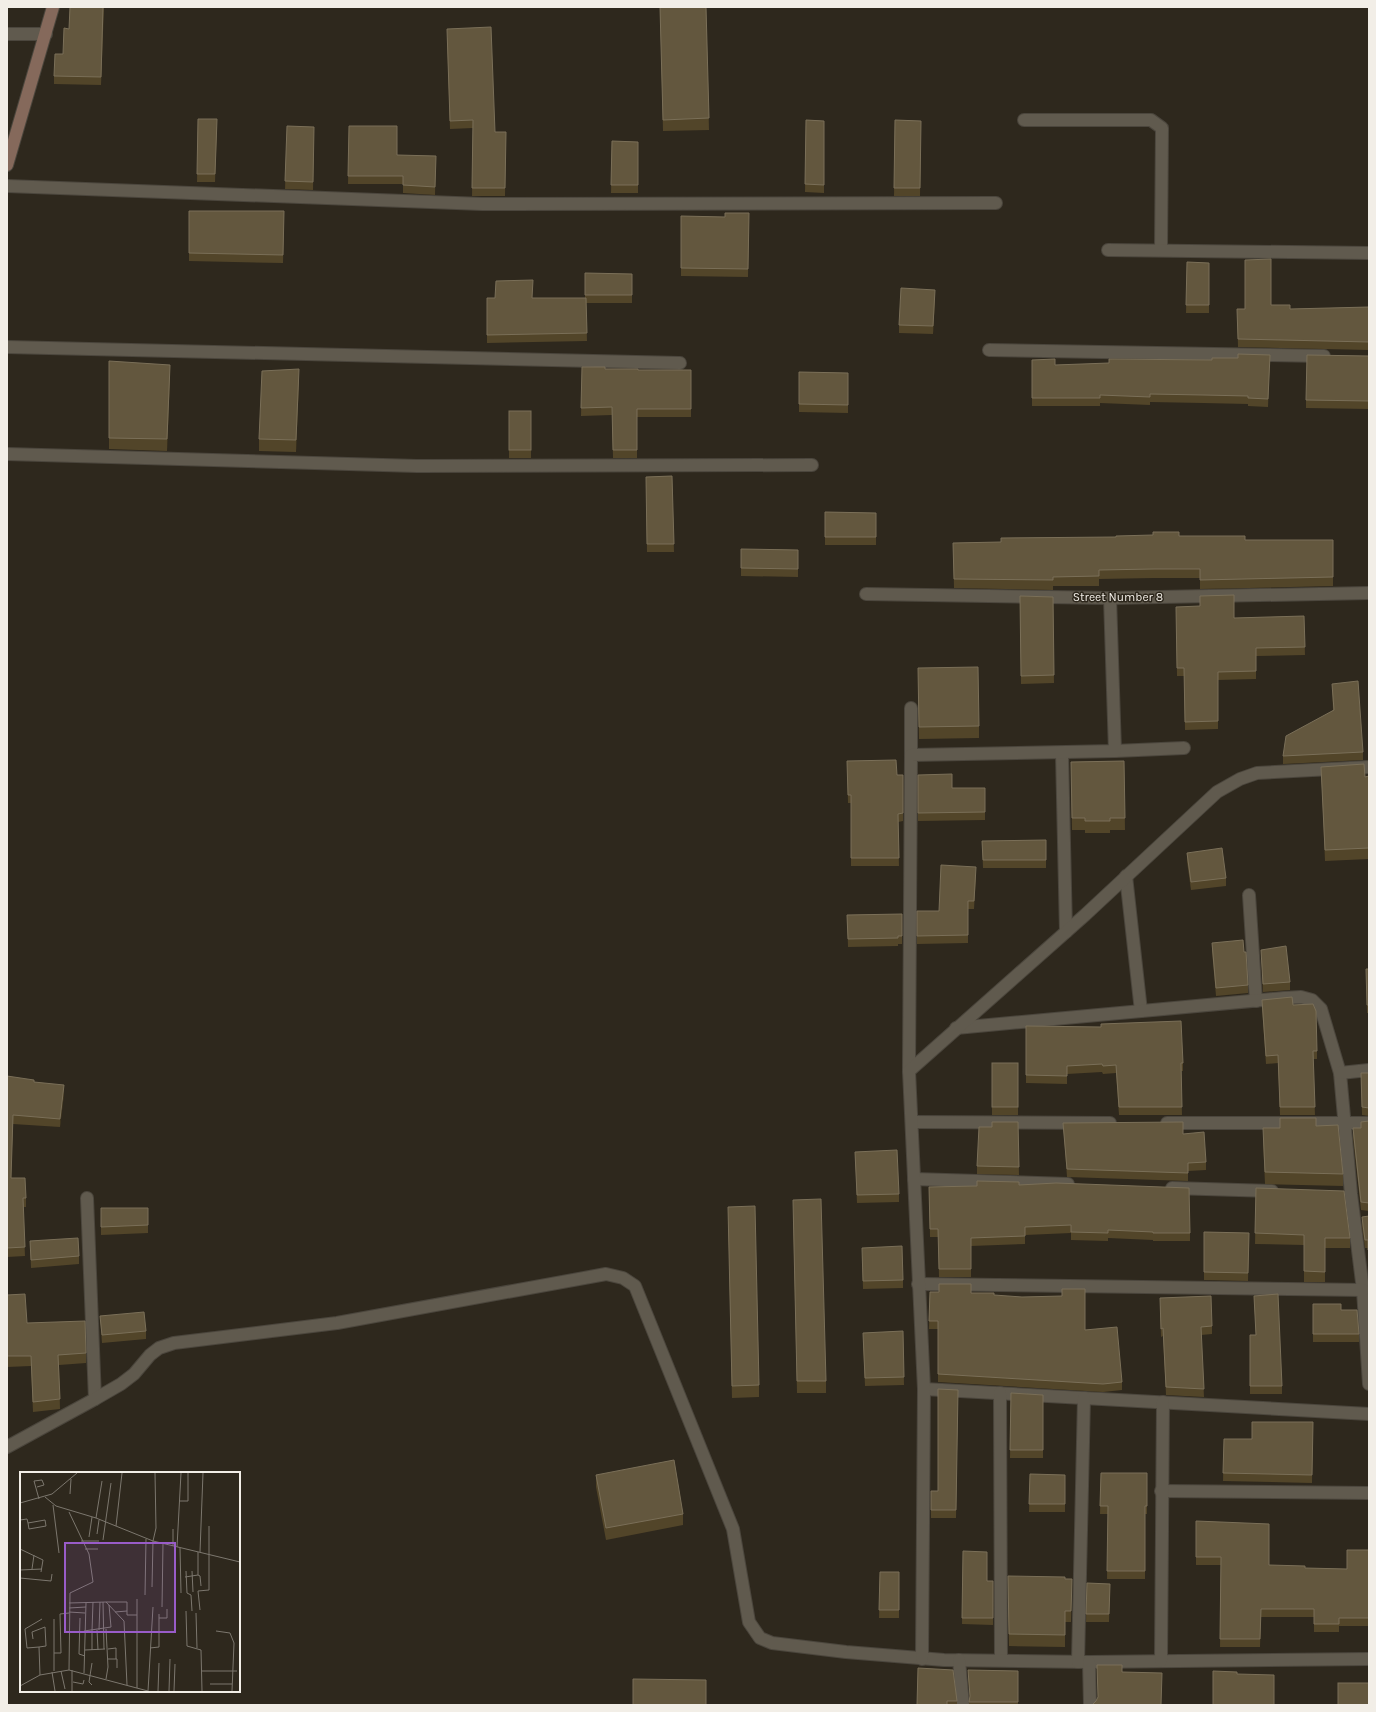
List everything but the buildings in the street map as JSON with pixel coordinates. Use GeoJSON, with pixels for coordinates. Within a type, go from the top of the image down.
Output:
{"type":"FeatureCollection","features":[{"type":"Feature","properties":{"kind":"street"},"geometry":{"type":"LineString","coordinates":[[7,165],[53,7]]}},
{"type":"Feature","properties":{"kind":"street"},"geometry":{"type":"LineString","coordinates":[[7,34],[46,34]]}},
{"type":"Feature","properties":{"kind":"street"},"geometry":{"type":"LineString","coordinates":[[1024,120],[1151,120],[1162,128],[1161,250]]}},
{"type":"Feature","properties":{"kind":"street"},"geometry":{"type":"LineString","coordinates":[[7,186],[482,204],[996,203]]}},
{"type":"Feature","properties":{"kind":"street"},"geometry":{"type":"LineString","coordinates":[[1108,250],[1369,253]]}},
{"type":"Feature","properties":{"kind":"street"},"geometry":{"type":"LineString","coordinates":[[7,347],[680,363]]}},
{"type":"Feature","properties":{"kind":"street"},"geometry":{"type":"LineString","coordinates":[[989,350],[1337,356]]}},
{"type":"Feature","properties":{"kind":"street"},"geometry":{"type":"LineString","coordinates":[[7,454],[417,466],[812,465]]}},
{"type":"Feature","properties":{"kind":"street","name":"Street Number 8"},"geometry":{"type":"LineString","coordinates":[[866,594],[1110,598],[1369,593]]}},
{"type":"Feature","properties":{"kind":"street"},"geometry":{"type":"LineString","coordinates":[[1110,598],[1115,751]]}},
{"type":"Feature","properties":{"kind":"street"},"geometry":{"type":"LineString","coordinates":[[911,708],[909,1070],[924,1389],[922,1659]]}},
{"type":"Feature","properties":{"kind":"street"},"geometry":{"type":"LineString","coordinates":[[911,755],[1062,753],[1184,748]]}},
{"type":"Feature","properties":{"kind":"street"},"geometry":{"type":"LineString","coordinates":[[1062,753],[1066,932]]}},
{"type":"Feature","properties":{"kind":"street"},"geometry":{"type":"LineString","coordinates":[[909,1070],[1066,932],[1217,792],[1240,779],[1257,773],[1369,767]]}},
{"type":"Feature","properties":{"kind":"street"},"geometry":{"type":"LineString","coordinates":[[1126,876],[1141,1011]]}},
{"type":"Feature","properties":{"kind":"street"},"geometry":{"type":"LineString","coordinates":[[1249,895],[1256,1001]]}},
{"type":"Feature","properties":{"kind":"street"},"geometry":{"type":"LineString","coordinates":[[956,1028],[1301,997],[1312,1000],[1321,1009],[1340,1073],[1351,1194],[1363,1290],[1367,1303],[1369,1384]]}},
{"type":"Feature","properties":{"kind":"street"},"geometry":{"type":"LineString","coordinates":[[1340,1073],[1369,1070]]}},
{"type":"Feature","properties":{"kind":"street"},"geometry":{"type":"LineString","coordinates":[[912,1122],[1124,1123]]}},
{"type":"Feature","properties":{"kind":"street"},"geometry":{"type":"LineString","coordinates":[[1156,1123],[1369,1122]]}},
{"type":"Feature","properties":{"kind":"street"},"geometry":{"type":"LineString","coordinates":[[914,1179],[1081,1184]]}},
{"type":"Feature","properties":{"kind":"street"},"geometry":{"type":"LineString","coordinates":[[1160,1187],[1288,1192]]}},
{"type":"Feature","properties":{"kind":"street"},"geometry":{"type":"LineString","coordinates":[[1335,1193],[1351,1194]]}},
{"type":"Feature","properties":{"kind":"street"},"geometry":{"type":"LineString","coordinates":[[87,1198],[94,1400]]}},
{"type":"Feature","properties":{"kind":"street"},"geometry":{"type":"LineString","coordinates":[[1355,1218],[1369,1218]]}},
{"type":"Feature","properties":{"kind":"street"},"geometry":{"type":"LineString","coordinates":[[7,1447],[94,1400],[134,1374],[150,1355],[159,1348],[174,1343],[337,1323],[606,1274],[623,1278],[635,1286],[733,1529],[749,1622],[760,1638],[772,1643],[922,1659],[1083,1662],[1369,1659]]}},
{"type":"Feature","properties":{"kind":"street"},"geometry":{"type":"LineString","coordinates":[[918,1284],[1363,1290]]}},
{"type":"Feature","properties":{"kind":"street"},"geometry":{"type":"LineString","coordinates":[[924,1389],[1369,1414]]}},
{"type":"Feature","properties":{"kind":"street"},"geometry":{"type":"LineString","coordinates":[[1000,1393],[1001,1660]]}},
{"type":"Feature","properties":{"kind":"street"},"geometry":{"type":"LineString","coordinates":[[1084,1398],[1083,1662],[1090,1705]]}},
{"type":"Feature","properties":{"kind":"street"},"geometry":{"type":"LineString","coordinates":[[1161,1661],[1162,1402]]}},
{"type":"Feature","properties":{"kind":"street"},"geometry":{"type":"LineString","coordinates":[[1161,1491],[1369,1493]]}},
{"type":"Feature","properties":{"kind":"street"},"geometry":{"type":"LineString","coordinates":[[959,1660],[962,1705]]}}]}
